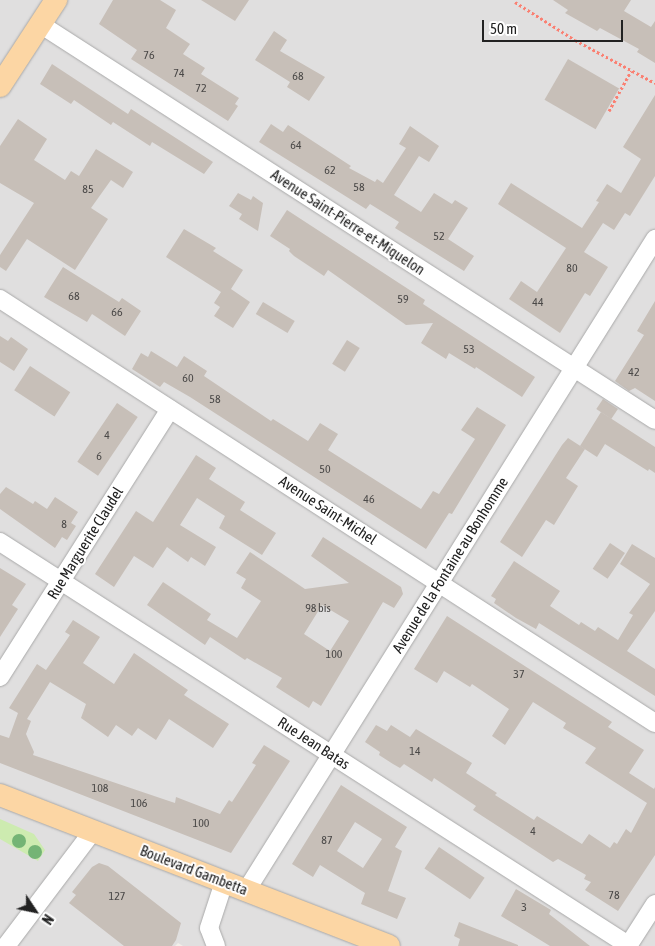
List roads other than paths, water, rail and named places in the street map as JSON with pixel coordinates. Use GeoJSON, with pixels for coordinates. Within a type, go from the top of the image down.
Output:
{"type":"FeatureCollection","features":[{"type":"Feature","properties":{"kind":"main road"},"geometry":{"type":"LineString","coordinates":[[0,86],[47,7]]}},
{"type":"Feature","properties":{"kind":"main road","name":"Boulevard Gambetta"},"geometry":{"type":"LineString","coordinates":[[0,795],[389,946]]}},
{"type":"Feature","properties":{"kind":"street","name":"Avenue Saint-Pierre-et-Miquelon"},"geometry":{"type":"LineString","coordinates":[[47,7],[574,368],[655,420]]}},
{"type":"Feature","properties":{"kind":"street","name":"Avenue de la Fontaine au Bonhomme"},"geometry":{"type":"LineString","coordinates":[[246,891],[655,239]]}},
{"type":"Feature","properties":{"kind":"street","name":"Avenue Saint-Michel"},"geometry":{"type":"LineString","coordinates":[[0,299],[440,582],[655,723]]}},
{"type":"Feature","properties":{"kind":"street","name":"Rue Marguerite Claudel"},"geometry":{"type":"LineString","coordinates":[[0,677],[170,409]]}},
{"type":"Feature","properties":{"kind":"street","name":"Rue Jean Batas"},"geometry":{"type":"LineString","coordinates":[[0,542],[628,946]]}},
{"type":"Feature","properties":{"kind":"street"},"geometry":{"type":"LineString","coordinates":[[6,946],[94,831]]}},
{"type":"Feature","properties":{"kind":"street"},"geometry":{"type":"LineString","coordinates":[[216,946],[209,928],[224,882]]}},
{"type":"Feature","properties":{"kind":"street"},"geometry":{"type":"LineString","coordinates":[[628,946],[655,904]]}}]}
